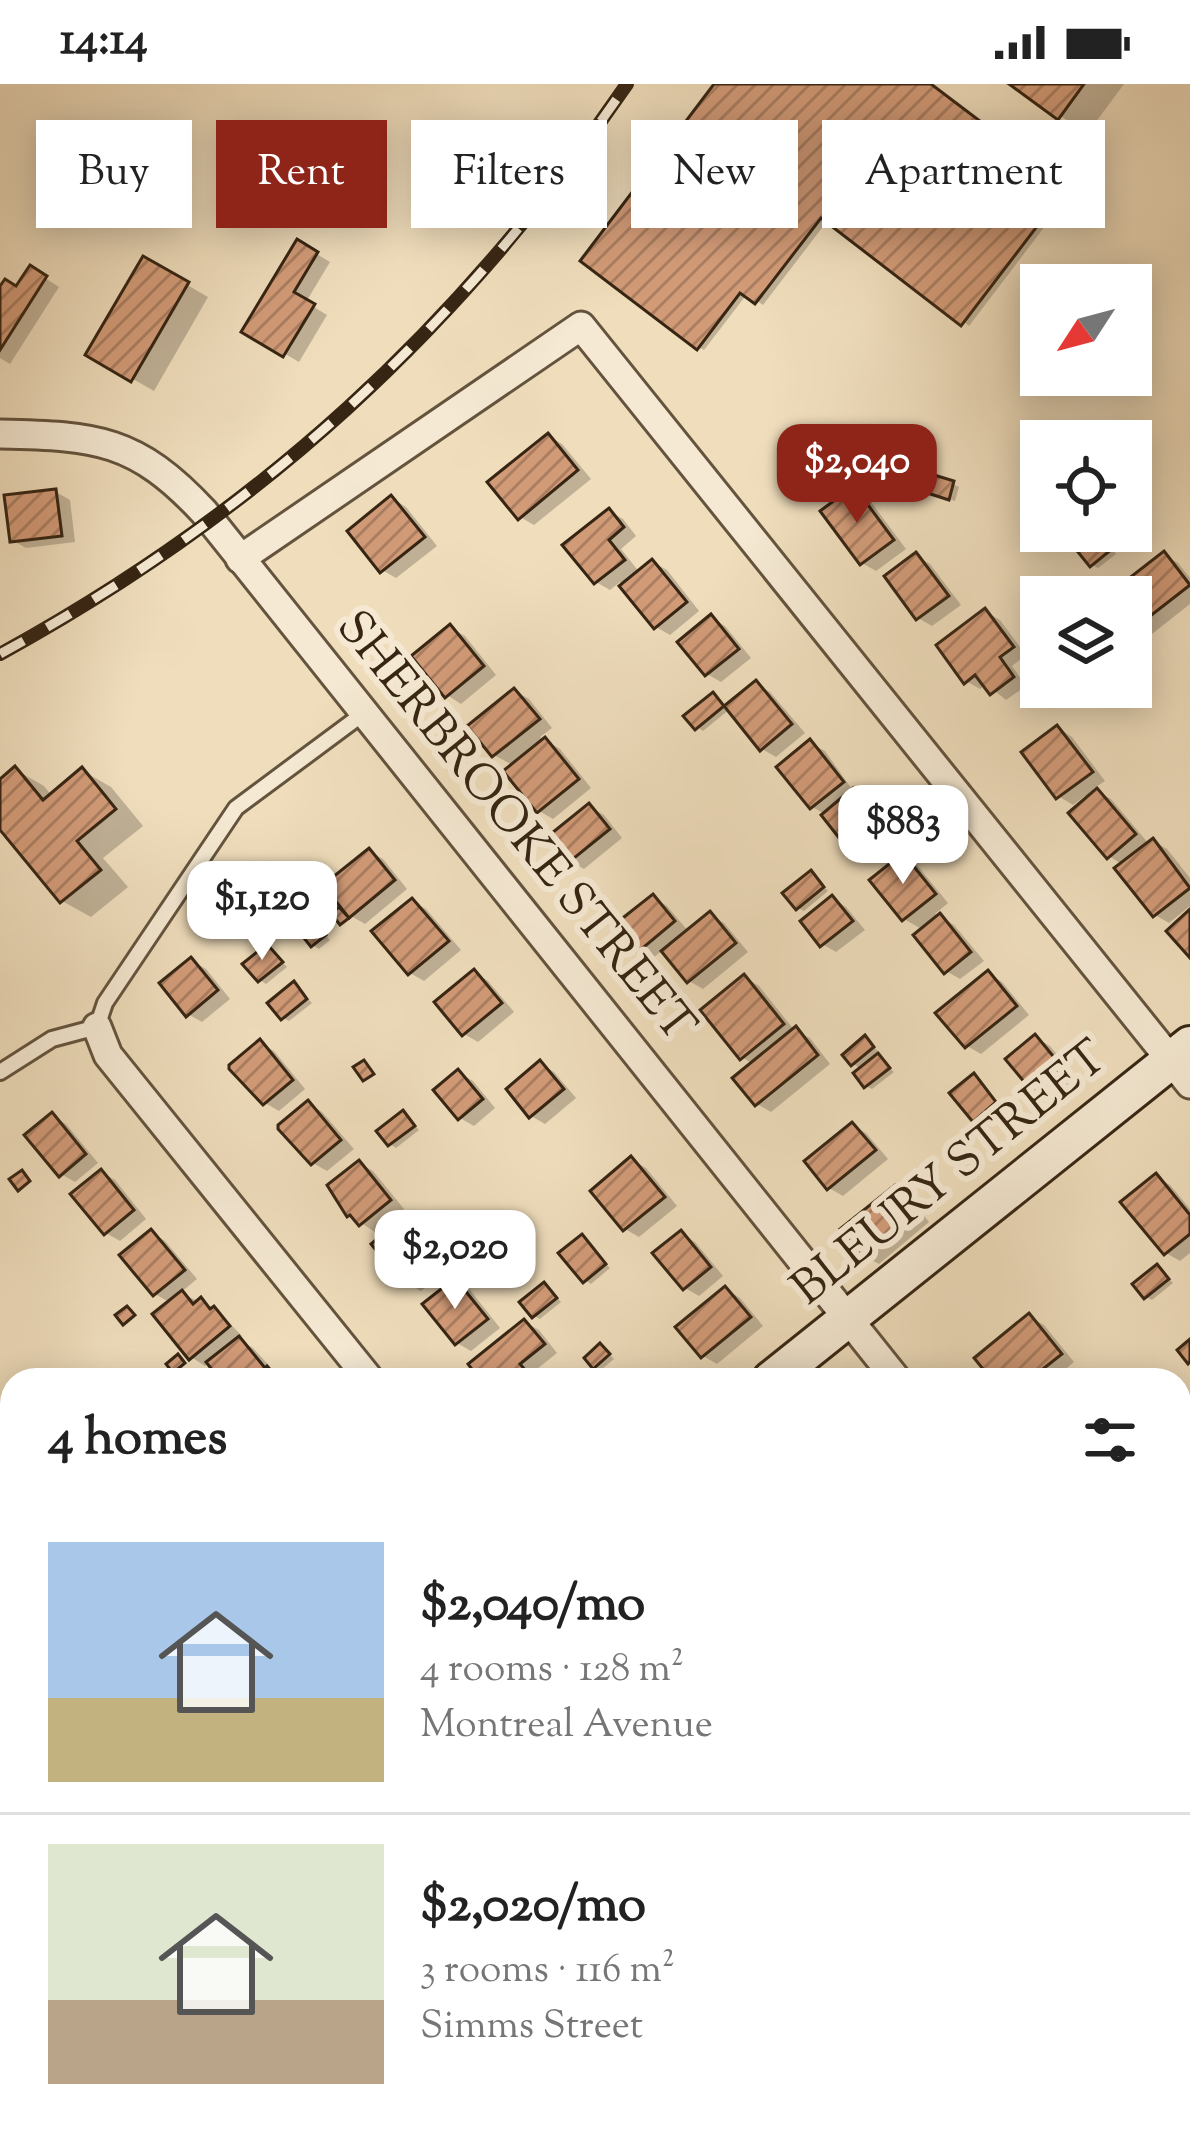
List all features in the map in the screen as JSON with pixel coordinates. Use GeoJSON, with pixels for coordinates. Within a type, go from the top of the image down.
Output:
{"type":"FeatureCollection","features":[{"type":"Feature","properties":{"kind":"street"},"geometry":{"type":"LineString","coordinates":[[240,559],[581,326],[1184,1063]]}},
{"type":"Feature","properties":{"kind":"street","name":"SHERBROOKE STREET"},"geometry":{"type":"LineString","coordinates":[[0,434],[118,446],[170,476],[887,1368]]}},
{"type":"Feature","properties":{"kind":"street"},"geometry":{"type":"LineString","coordinates":[[97,1027],[101,1044],[117,1067],[360,1368]]}},
{"type":"Feature","properties":{"kind":"street","name":"BLEURY STREET"},"geometry":{"type":"LineString","coordinates":[[786,1368],[1184,1063]]}},
{"type":"Feature","properties":{"kind":"lane"},"geometry":{"type":"LineString","coordinates":[[0,1072],[52,1039],[97,1027],[105,1003],[236,808],[364,713]]}},
{"type":"Feature","properties":{"kind":"building"},"geometry":{"type":"Polygon","coordinates":[[[714,84],[931,84],[979,120],[822,120],[822,219],[755,304],[740,293],[697,350],[580,261],[631,194],[631,228],[798,228],[798,120],[687,120],[714,84]]]}},
{"type":"Feature","properties":{"kind":"building"},"geometry":{"type":"Polygon","coordinates":[[[1009,84],[1084,84],[1058,120],[1009,84]]]}},
{"type":"Feature","properties":{"kind":"building"},"geometry":{"type":"Polygon","coordinates":[[[834,228],[1036,228],[961,326],[834,228]]]}},
{"type":"Feature","properties":{"kind":"building"},"geometry":{"type":"Polygon","coordinates":[[[297,239],[318,252],[294,292],[315,304],[283,357],[241,332],[297,239]]]}},
{"type":"Feature","properties":{"kind":"building"},"geometry":{"type":"Polygon","coordinates":[[[143,256],[189,282],[131,382],[85,355],[143,256]]]}},
{"type":"Feature","properties":{"kind":"building"},"geometry":{"type":"Polygon","coordinates":[[[30,265],[47,276],[0,350],[0,286],[5,279],[16,286],[30,265]]]}},
{"type":"Feature","properties":{"kind":"building"},"geometry":{"type":"Polygon","coordinates":[[[548,433],[578,470],[518,520],[487,482],[548,433]]]}},
{"type":"Feature","properties":{"kind":"building"},"geometry":{"type":"Polygon","coordinates":[[[921,471],[954,481],[949,500],[915,489],[921,471]]]}},
{"type":"Feature","properties":{"kind":"building"},"geometry":{"type":"Polygon","coordinates":[[[854,486],[894,540],[860,565],[820,511],[854,486]]]}},
{"type":"Feature","properties":{"kind":"building"},"geometry":{"type":"Polygon","coordinates":[[[56,489],[62,536],[10,542],[4,495],[56,489]]]}},
{"type":"Feature","properties":{"kind":"building"},"geometry":{"type":"Polygon","coordinates":[[[391,495],[425,537],[380,573],[347,531],[391,495]]]}},
{"type":"Feature","properties":{"kind":"building"},"geometry":{"type":"Polygon","coordinates":[[[609,508],[624,527],[609,540],[625,560],[594,584],[562,545],[609,508]]]}},
{"type":"Feature","properties":{"kind":"building"},"geometry":{"type":"Polygon","coordinates":[[[1164,551],[1190,585],[1152,615],[1152,576],[1132,576],[1164,551]]]}},
{"type":"Feature","properties":{"kind":"building"},"geometry":{"type":"Polygon","coordinates":[[[916,552],[949,596],[916,620],[884,576],[916,552]]]}},
{"type":"Feature","properties":{"kind":"building"},"geometry":{"type":"Polygon","coordinates":[[[1078,552],[1108,552],[1090,567],[1078,552]]]}},
{"type":"Feature","properties":{"kind":"building"},"geometry":{"type":"Polygon","coordinates":[[[652,559],[687,602],[654,629],[619,586],[652,559]]]}},
{"type":"Feature","properties":{"kind":"building"},"geometry":{"type":"Polygon","coordinates":[[[985,608],[1014,647],[1000,657],[1014,677],[990,695],[975,675],[964,684],[936,645],[985,608]]]}},
{"type":"Feature","properties":{"kind":"building"},"geometry":{"type":"Polygon","coordinates":[[[711,614],[739,649],[705,676],[677,642],[711,614]]]}},
{"type":"Feature","properties":{"kind":"building"},"geometry":{"type":"Polygon","coordinates":[[[450,624],[484,666],[445,698],[411,656],[450,624]]]}},
{"type":"Feature","properties":{"kind":"building"},"geometry":{"type":"Polygon","coordinates":[[[756,680],[792,724],[760,751],[724,706],[756,680]]]}},
{"type":"Feature","properties":{"kind":"building"},"geometry":{"type":"Polygon","coordinates":[[[514,688],[540,719],[492,757],[467,726],[514,688]]]}},
{"type":"Feature","properties":{"kind":"building"},"geometry":{"type":"Polygon","coordinates":[[[713,692],[724,706],[695,730],[683,716],[713,692]]]}},
{"type":"Feature","properties":{"kind":"building"},"geometry":{"type":"Polygon","coordinates":[[[1057,725],[1093,772],[1056,799],[1021,752],[1057,725]]]}},
{"type":"Feature","properties":{"kind":"building"},"geometry":{"type":"Polygon","coordinates":[[[545,737],[579,779],[537,813],[503,771],[545,737]]]}},
{"type":"Feature","properties":{"kind":"building"},"geometry":{"type":"Polygon","coordinates":[[[810,739],[844,782],[810,809],[776,767],[810,739]]]}},
{"type":"Feature","properties":{"kind":"building"},"geometry":{"type":"Polygon","coordinates":[[[15,766],[43,800],[82,767],[116,809],[77,841],[101,870],[60,903],[0,830],[0,779],[15,766]]]}},
{"type":"Feature","properties":{"kind":"building"},"geometry":{"type":"Polygon","coordinates":[[[853,788],[884,826],[851,853],[821,815],[853,788]]]}},
{"type":"Feature","properties":{"kind":"building"},"geometry":{"type":"Polygon","coordinates":[[[1097,788],[1136,834],[1107,859],[1068,813],[1097,788]]]}},
{"type":"Feature","properties":{"kind":"building"},"geometry":{"type":"Polygon","coordinates":[[[589,803],[610,829],[568,863],[547,837],[589,803]]]}},
{"type":"Feature","properties":{"kind":"building"},"geometry":{"type":"Polygon","coordinates":[[[1153,838],[1190,888],[1153,917],[1114,868],[1153,838]]]}},
{"type":"Feature","properties":{"kind":"building"},"geometry":{"type":"Polygon","coordinates":[[[369,848],[395,880],[349,918],[323,885],[369,848]]]}},
{"type":"Feature","properties":{"kind":"building"},"geometry":{"type":"Polygon","coordinates":[[[903,853],[936,894],[902,921],[869,880],[903,853]]]}},
{"type":"Feature","properties":{"kind":"building"},"geometry":{"type":"Polygon","coordinates":[[[811,870],[824,887],[796,910],[782,893],[811,870]]]}},
{"type":"Feature","properties":{"kind":"building"},"geometry":{"type":"Polygon","coordinates":[[[653,894],[675,921],[638,952],[615,924],[653,894]]]}},
{"type":"Feature","properties":{"kind":"building"},"geometry":{"type":"Polygon","coordinates":[[[832,895],[853,921],[820,947],[800,921],[832,895]]]}},
{"type":"Feature","properties":{"kind":"building"},"geometry":{"type":"Polygon","coordinates":[[[412,898],[449,941],[408,975],[371,931],[412,898]]]}},
{"type":"Feature","properties":{"kind":"building"},"geometry":{"type":"Polygon","coordinates":[[[339,907],[349,918],[340,925],[331,913],[339,907]]]}},
{"type":"Feature","properties":{"kind":"building"},"geometry":{"type":"Polygon","coordinates":[[[1190,909],[1190,958],[1166,931],[1190,909]]]}},
{"type":"Feature","properties":{"kind":"building"},"geometry":{"type":"Polygon","coordinates":[[[710,911],[736,943],[687,983],[661,951],[710,911]]]}},
{"type":"Feature","properties":{"kind":"building"},"geometry":{"type":"Polygon","coordinates":[[[940,913],[971,952],[944,974],[913,935],[940,913]]]}},
{"type":"Feature","properties":{"kind":"building"},"geometry":{"type":"Polygon","coordinates":[[[315,920],[326,935],[311,947],[300,933],[315,920]]]}},
{"type":"Feature","properties":{"kind":"building"},"geometry":{"type":"Polygon","coordinates":[[[267,944],[283,962],[258,982],[242,964],[267,944]]]}},
{"type":"Feature","properties":{"kind":"building"},"geometry":{"type":"Polygon","coordinates":[[[191,957],[218,990],[186,1017],[159,983],[191,957]]]}},
{"type":"Feature","properties":{"kind":"building"},"geometry":{"type":"Polygon","coordinates":[[[474,969],[502,1003],[462,1036],[434,1002],[474,969]]]}},
{"type":"Feature","properties":{"kind":"building"},"geometry":{"type":"Polygon","coordinates":[[[988,970],[1017,1006],[965,1048],[935,1013],[988,970]]]}},
{"type":"Feature","properties":{"kind":"building"},"geometry":{"type":"Polygon","coordinates":[[[744,974],[784,1024],[740,1060],[700,1010],[744,974]]]}},
{"type":"Feature","properties":{"kind":"building"},"geometry":{"type":"Polygon","coordinates":[[[294,981],[307,999],[281,1020],[267,1003],[294,981]]]}},
{"type":"Feature","properties":{"kind":"building"},"geometry":{"type":"Polygon","coordinates":[[[796,1026],[818,1055],[755,1106],[732,1078],[796,1026]]]}},
{"type":"Feature","properties":{"kind":"building"},"geometry":{"type":"Polygon","coordinates":[[[1035,1034],[1066,1072],[1036,1096],[1005,1059],[1035,1034]]]}},
{"type":"Feature","properties":{"kind":"building"},"geometry":{"type":"Polygon","coordinates":[[[865,1035],[874,1047],[851,1066],[842,1055],[865,1035]]]}},
{"type":"Feature","properties":{"kind":"building"},"geometry":{"type":"Polygon","coordinates":[[[260,1039],[293,1080],[263,1105],[229,1069],[260,1039]]]}},
{"type":"Feature","properties":{"kind":"building"},"geometry":{"type":"Polygon","coordinates":[[[878,1053],[890,1068],[864,1088],[853,1073],[878,1053]]]}},
{"type":"Feature","properties":{"kind":"building"},"geometry":{"type":"Polygon","coordinates":[[[364,1060],[374,1074],[363,1081],[353,1067],[364,1060]]]}},
{"type":"Feature","properties":{"kind":"building"},"geometry":{"type":"Polygon","coordinates":[[[540,1060],[564,1089],[529,1118],[506,1089],[540,1060]]]}},
{"type":"Feature","properties":{"kind":"building"},"geometry":{"type":"Polygon","coordinates":[[[458,1069],[483,1099],[458,1120],[433,1090],[458,1069]]]}},
{"type":"Feature","properties":{"kind":"building"},"geometry":{"type":"Polygon","coordinates":[[[974,1073],[996,1102],[973,1122],[949,1093],[974,1073]]]}},
{"type":"Feature","properties":{"kind":"building"},"geometry":{"type":"Polygon","coordinates":[[[308,1100],[341,1140],[311,1165],[278,1129],[308,1100]]]}},
{"type":"Feature","properties":{"kind":"building"},"geometry":{"type":"Polygon","coordinates":[[[403,1110],[415,1126],[388,1146],[376,1131],[403,1110]]]}},
{"type":"Feature","properties":{"kind":"building"},"geometry":{"type":"Polygon","coordinates":[[[52,1112],[86,1154],[59,1177],[24,1135],[52,1112]]]}},
{"type":"Feature","properties":{"kind":"building"},"geometry":{"type":"Polygon","coordinates":[[[852,1122],[876,1150],[827,1190],[804,1161],[852,1122]]]}},
{"type":"Feature","properties":{"kind":"building"},"geometry":{"type":"Polygon","coordinates":[[[631,1156],[665,1197],[623,1231],[590,1191],[631,1156]]]}},
{"type":"Feature","properties":{"kind":"building"},"geometry":{"type":"Polygon","coordinates":[[[359,1160],[391,1200],[359,1226],[347,1217],[327,1185],[359,1160]]]}},
{"type":"Feature","properties":{"kind":"building"},"geometry":{"type":"Polygon","coordinates":[[[101,1169],[134,1210],[104,1235],[70,1194],[101,1169]]]}},
{"type":"Feature","properties":{"kind":"building"},"geometry":{"type":"Polygon","coordinates":[[[22,1170],[30,1181],[18,1191],[9,1179],[22,1170]]]}},
{"type":"Feature","properties":{"kind":"building"},"geometry":{"type":"Polygon","coordinates":[[[1156,1173],[1190,1215],[1190,1234],[1164,1255],[1120,1202],[1156,1173]]]}},
{"type":"Feature","properties":{"kind":"building"},"geometry":{"type":"Polygon","coordinates":[[[895,1185],[917,1213],[862,1258],[840,1229],[895,1185]]]}},
{"type":"Feature","properties":{"kind":"building"},"geometry":{"type":"Polygon","coordinates":[[[404,1217],[438,1258],[405,1286],[371,1244],[404,1217]]]}},
{"type":"Feature","properties":{"kind":"building"},"geometry":{"type":"Polygon","coordinates":[[[496,1226],[509,1242],[480,1266],[467,1249],[496,1226]]]}},
{"type":"Feature","properties":{"kind":"building"},"geometry":{"type":"Polygon","coordinates":[[[151,1229],[185,1270],[153,1296],[119,1255],[151,1229]]]}},
{"type":"Feature","properties":{"kind":"building"},"geometry":{"type":"Polygon","coordinates":[[[681,1230],[711,1267],[683,1290],[652,1253],[681,1230]]]}},
{"type":"Feature","properties":{"kind":"building"},"geometry":{"type":"Polygon","coordinates":[[[582,1234],[606,1264],[583,1283],[558,1253],[582,1234]]]}},
{"type":"Feature","properties":{"kind":"building"},"geometry":{"type":"Polygon","coordinates":[[[1157,1264],[1169,1279],[1144,1299],[1132,1284],[1157,1264]]]}},
{"type":"Feature","properties":{"kind":"building"},"geometry":{"type":"Polygon","coordinates":[[[455,1278],[488,1319],[455,1345],[422,1304],[455,1278]]]}},
{"type":"Feature","properties":{"kind":"building"},"geometry":{"type":"Polygon","coordinates":[[[544,1282],[557,1298],[532,1318],[519,1302],[544,1282]]]}},
{"type":"Feature","properties":{"kind":"building"},"geometry":{"type":"Polygon","coordinates":[[[725,1286],[751,1317],[701,1358],[675,1327],[725,1286]]]}},
{"type":"Feature","properties":{"kind":"building"},"geometry":{"type":"Polygon","coordinates":[[[182,1290],[193,1304],[201,1297],[210,1309],[214,1306],[230,1326],[189,1360],[152,1314],[182,1290]]]}},
{"type":"Feature","properties":{"kind":"building"},"geometry":{"type":"Polygon","coordinates":[[[127,1306],[135,1315],[123,1325],[115,1315],[127,1306]]]}},
{"type":"Feature","properties":{"kind":"building"},"geometry":{"type":"Polygon","coordinates":[[[1029,1313],[1062,1354],[1044,1368],[982,1368],[974,1358],[1029,1313]]]}},
{"type":"Feature","properties":{"kind":"building"},"geometry":{"type":"Polygon","coordinates":[[[524,1319],[545,1344],[520,1364],[523,1368],[471,1368],[468,1364],[524,1319]]]}},
{"type":"Feature","properties":{"kind":"building"},"geometry":{"type":"Polygon","coordinates":[[[239,1336],[265,1368],[211,1368],[206,1362],[239,1336]]]}},
{"type":"Feature","properties":{"kind":"building"},"geometry":{"type":"Polygon","coordinates":[[[1190,1339],[1190,1362],[1188,1364],[1177,1350],[1190,1339]]]}},
{"type":"Feature","properties":{"kind":"building"},"geometry":{"type":"Polygon","coordinates":[[[600,1343],[610,1354],[594,1368],[584,1358],[600,1343]]]}},
{"type":"Feature","properties":{"kind":"building"},"geometry":{"type":"Polygon","coordinates":[[[178,1354],[185,1363],[179,1368],[166,1364],[178,1354]]]}},
{"type":"Feature","properties":{"kind":"railway"},"geometry":{"type":"LineString","coordinates":[[0,654],[184,539],[348,407],[495,256],[627,84]]}}]}
